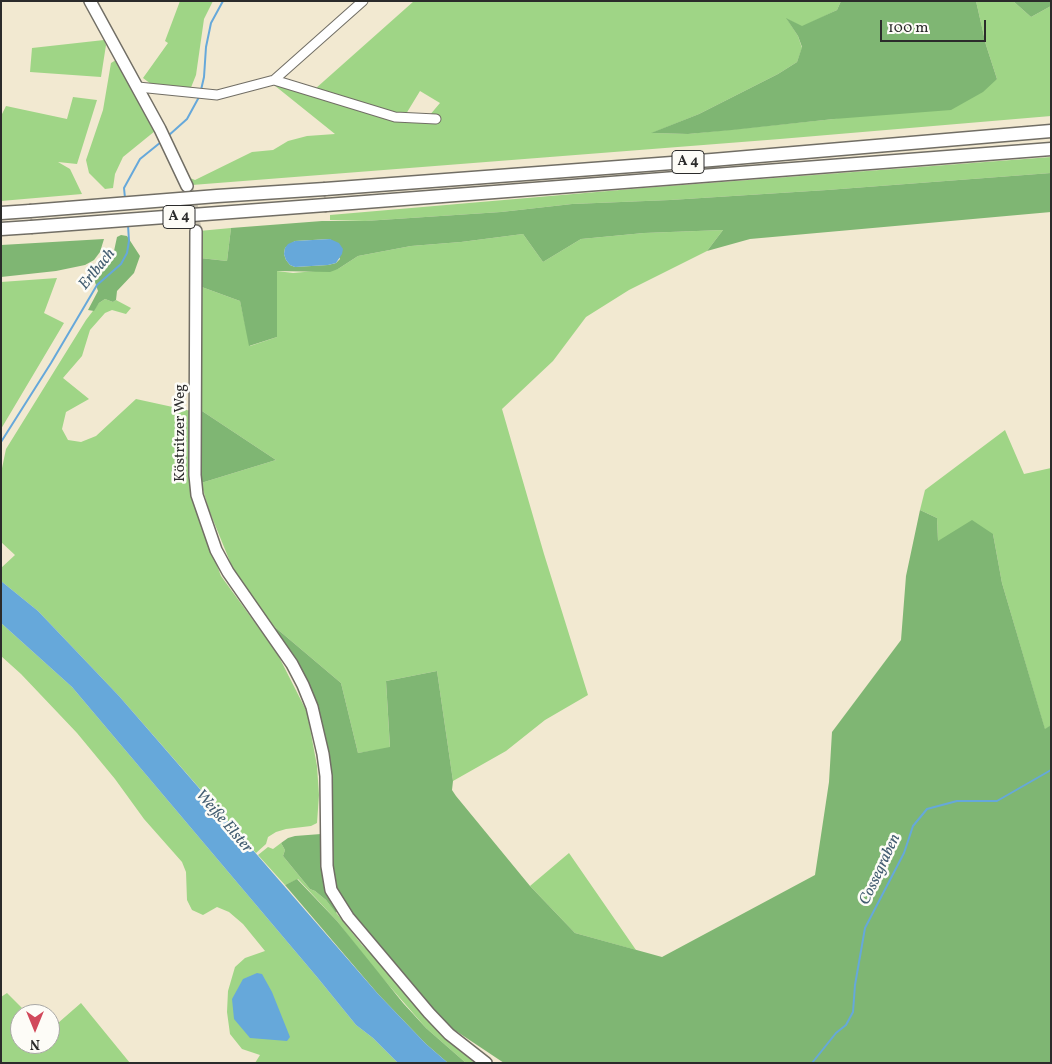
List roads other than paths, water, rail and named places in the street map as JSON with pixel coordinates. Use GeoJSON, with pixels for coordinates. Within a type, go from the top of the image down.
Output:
{"type":"FeatureCollection","features":[{"type":"Feature","properties":{"kind":"highway","name":"A 4"},"geometry":{"type":"LineString","coordinates":[[1,213],[682,162],[1051,131]]}},
{"type":"Feature","properties":{"kind":"highway","name":"A 4"},"geometry":{"type":"LineString","coordinates":[[1,230],[1051,148]]}},
{"type":"Feature","properties":{"kind":"main road"},"geometry":{"type":"LineString","coordinates":[[90,1],[170,148],[187,186]]}},
{"type":"Feature","properties":{"kind":"main road","name":"Köstritzer Weg"},"geometry":{"type":"LineString","coordinates":[[196,231],[195,475],[197,495],[216,550],[228,572],[280,645],[303,685],[317,727],[326,776],[327,866],[332,890],[348,917],[429,1012],[449,1034],[486,1063]]}},
{"type":"Feature","properties":{"kind":"street"},"geometry":{"type":"LineString","coordinates":[[138,87],[217,95],[274,80],[363,1]]}},
{"type":"Feature","properties":{"kind":"street"},"geometry":{"type":"LineString","coordinates":[[274,80],[395,117],[436,119]]}},
{"type":"Feature","properties":{"kind":"water"},"geometry":{"type":"Polygon","coordinates":[[[330,239],[339,243],[343,249],[336,263],[295,267],[286,260],[284,254],[288,244],[295,241],[330,239]]]}},
{"type":"Feature","properties":{"kind":"water","name":"Weiße Elster"},"geometry":{"type":"Polygon","coordinates":[[[1,581],[38,611],[119,696],[378,994],[426,1044],[448,1063],[398,1063],[373,1038],[356,1025],[72,687],[1,623],[1,581]]]}},
{"type":"Feature","properties":{"kind":"water"},"geometry":{"type":"Polygon","coordinates":[[[257,973],[262,974],[272,992],[290,1037],[287,1041],[250,1038],[234,1019],[232,999],[243,979],[257,973]]]}},
{"type":"Feature","properties":{"kind":"waterway","name":"Erlbach"},"geometry":{"type":"LineString","coordinates":[[201,90],[211,23],[223,1]]}},
{"type":"Feature","properties":{"kind":"waterway","name":"Erlbach"},"geometry":{"type":"LineString","coordinates":[[168,136],[187,119],[199,97]]}},
{"type":"Feature","properties":{"kind":"waterway","name":"Erlbach"},"geometry":{"type":"LineString","coordinates":[[125,198],[124,188],[140,159],[161,142]]}},
{"type":"Feature","properties":{"kind":"waterway","name":"Erlbach"},"geometry":{"type":"LineString","coordinates":[[1,442],[97,285],[121,264],[127,253],[129,241],[128,225]]}},
{"type":"Feature","properties":{"kind":"waterway","name":"Cossegraben"},"geometry":{"type":"LineString","coordinates":[[812,1063],[836,1033],[846,1025],[853,1012],[855,985],[865,928],[904,853],[913,826],[927,809],[957,801],[997,801],[1051,770]]}},
{"type":"Feature","properties":{"kind":"tunnel"},"geometry":{"type":"LineString","coordinates":[[187,186],[196,231]]}}]}
